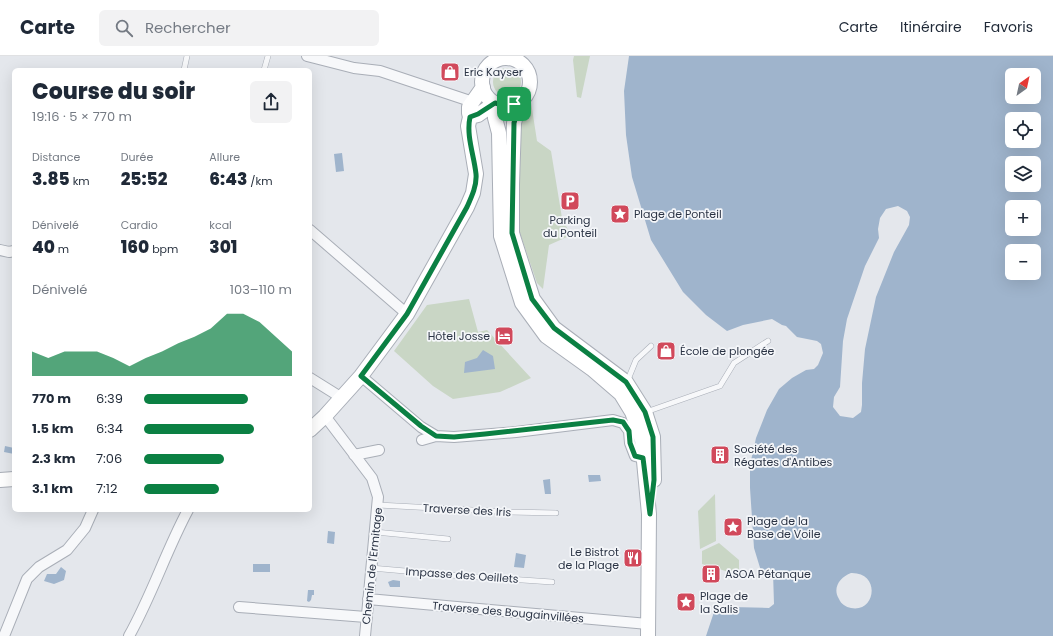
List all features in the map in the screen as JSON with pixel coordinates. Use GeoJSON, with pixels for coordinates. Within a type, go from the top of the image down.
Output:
{"type":"FeatureCollection","features":[{"type":"Feature","properties":{"kind":"street"},"geometry":{"type":"LineString","coordinates":[[308,56],[354,68],[380,71],[473,102],[492,110]]}},
{"type":"Feature","properties":{"kind":"street"},"geometry":{"type":"LineString","coordinates":[[312,428],[342,398],[361,376],[407,314],[467,207],[473,193],[476,174],[468,126],[470,117],[469,107],[483,87],[484,74],[492,60],[505,58],[516,59],[525,67],[529,74],[530,81],[526,96],[514,104],[470,117]]}},
{"type":"Feature","properties":{"kind":"street"},"geometry":{"type":"LineString","coordinates":[[483,87],[499,133],[501,236],[515,263]]}},
{"type":"Feature","properties":{"kind":"street"},"geometry":{"type":"LineString","coordinates":[[520,101],[514,123],[512,233],[515,263],[522,303],[538,315],[546,336],[626,382],[640,417],[643,458],[650,514]]}},
{"type":"Feature","properties":{"kind":"street"},"geometry":{"type":"LineString","coordinates":[[312,232],[407,314]]}},
{"type":"Feature","properties":{"kind":"street"},"geometry":{"type":"LineString","coordinates":[[0,250],[12,251]]}},
{"type":"Feature","properties":{"kind":"street"},"geometry":{"type":"LineString","coordinates":[[597,366],[640,417],[653,437],[654,480],[650,514],[648,630]]}},
{"type":"Feature","properties":{"kind":"street"},"geometry":{"type":"LineString","coordinates":[[361,376],[421,426],[436,436]]}},
{"type":"Feature","properties":{"kind":"street"},"geometry":{"type":"LineString","coordinates":[[312,379],[342,398]]}},
{"type":"Feature","properties":{"kind":"street","name":"Chemin de l'Ermitage"},"geometry":{"type":"LineString","coordinates":[[324,416],[372,478],[378,497],[365,636]]}},
{"type":"Feature","properties":{"kind":"street"},"geometry":{"type":"LineString","coordinates":[[422,440],[436,436],[454,437],[493,434],[613,420],[623,422],[629,431],[630,443],[635,456],[643,458]]}},
{"type":"Feature","properties":{"kind":"street"},"geometry":{"type":"LineString","coordinates":[[354,454],[379,450]]}},
{"type":"Feature","properties":{"kind":"street"},"geometry":{"type":"LineString","coordinates":[[0,480],[12,479]]}},
{"type":"Feature","properties":{"kind":"street"},"geometry":{"type":"LineString","coordinates":[[4,636],[27,579],[39,566],[67,550],[85,528],[92,512]]}},
{"type":"Feature","properties":{"kind":"street"},"geometry":{"type":"LineString","coordinates":[[174,537],[181,512]]}},
{"type":"Feature","properties":{"kind":"street"},"geometry":{"type":"LineString","coordinates":[[129,636],[143,610],[174,537],[187,512]]}},
{"type":"Feature","properties":{"kind":"street","name":"Traverse des Bougainvillées"},"geometry":{"type":"LineString","coordinates":[[368,600],[648,630]]}},
{"type":"Feature","properties":{"kind":"street"},"geometry":{"type":"LineString","coordinates":[[238,607],[366,617]]}},
{"type":"Feature","properties":{"kind":"lane"},"geometry":{"type":"LineString","coordinates":[[184,68],[187,56]]}},
{"type":"Feature","properties":{"kind":"lane"},"geometry":{"type":"LineString","coordinates":[[265,68],[268,56]]}},
{"type":"Feature","properties":{"kind":"lane"},"geometry":{"type":"LineString","coordinates":[[640,417],[720,386],[734,363],[768,341]]}},
{"type":"Feature","properties":{"kind":"lane"},"geometry":{"type":"LineString","coordinates":[[626,382],[636,360],[651,346]]}},
{"type":"Feature","properties":{"kind":"lane","name":"Traverse des Iris"},"geometry":{"type":"LineString","coordinates":[[378,505],[556,513]]}},
{"type":"Feature","properties":{"kind":"lane"},"geometry":{"type":"LineString","coordinates":[[375,532],[448,540]]}},
{"type":"Feature","properties":{"kind":"lane","name":"Impasse des Oeillets"},"geometry":{"type":"LineString","coordinates":[[371,568],[552,582]]}},
{"type":"Feature","properties":{"kind":"green space"},"geometry":{"type":"Polygon","coordinates":[[[574,56],[590,56],[581,98],[577,97],[573,60],[574,56]]]}},
{"type":"Feature","properties":{"kind":"green space"},"geometry":{"type":"Polygon","coordinates":[[[507,68],[513,69],[517,72],[520,76],[520,88],[517,92],[513,95],[507,96],[501,95],[497,92],[494,88],[493,82],[494,76],[497,72],[501,69],[507,68]]]}},
{"type":"Feature","properties":{"kind":"green space"},"geometry":{"type":"Polygon","coordinates":[[[531,102],[537,141],[551,151],[562,218],[569,232],[567,237],[549,245],[543,289],[537,283],[520,233],[521,121],[525,109],[531,102]]]}},
{"type":"Feature","properties":{"kind":"green space"},"geometry":{"type":"Polygon","coordinates":[[[469,299],[478,332],[487,330],[531,378],[500,392],[453,399],[433,386],[394,351],[427,305],[469,299]]]}},
{"type":"Feature","properties":{"kind":"green space"},"geometry":{"type":"Polygon","coordinates":[[[715,494],[716,541],[700,549],[698,511],[715,494]]]}},
{"type":"Feature","properties":{"kind":"green space"},"geometry":{"type":"Polygon","coordinates":[[[719,543],[739,560],[739,575],[702,564],[702,551],[719,543]]]}},
{"type":"Feature","properties":{"kind":"water"},"geometry":{"type":"Polygon","coordinates":[[[629,56],[1053,56],[1053,636],[706,636],[715,609],[731,607],[769,608],[774,604],[773,572],[761,571],[754,548],[750,465],[756,438],[767,410],[779,389],[792,378],[806,370],[814,369],[818,365],[823,353],[821,344],[817,341],[797,337],[786,326],[772,319],[743,325],[727,331],[706,315],[683,292],[651,240],[632,177],[626,135],[624,91],[629,56]],[[898,206],[886,209],[880,218],[878,229],[879,238],[865,266],[847,319],[843,341],[840,387],[834,397],[833,407],[840,416],[853,418],[861,412],[865,349],[876,297],[894,252],[909,225],[910,217],[907,211],[898,206]],[[851,573],[838,583],[836,591],[837,595],[841,602],[846,606],[851,608],[859,608],[866,604],[870,599],[872,592],[871,585],[861,574],[851,573]]]}},
{"type":"Feature","properties":{"kind":"water"},"geometry":{"type":"Polygon","coordinates":[[[342,153],[344,171],[336,172],[334,154],[342,153]]]}},
{"type":"Feature","properties":{"kind":"water"},"geometry":{"type":"Polygon","coordinates":[[[483,350],[493,356],[495,369],[464,373],[465,362],[477,358],[483,350]]]}},
{"type":"Feature","properties":{"kind":"water"},"geometry":{"type":"Polygon","coordinates":[[[5,446],[12,448],[12,454],[4,452],[5,446]]]}},
{"type":"Feature","properties":{"kind":"water"},"geometry":{"type":"Polygon","coordinates":[[[588,475],[600,475],[601,481],[589,482],[588,475]]]}},
{"type":"Feature","properties":{"kind":"water"},"geometry":{"type":"Polygon","coordinates":[[[550,479],[551,494],[545,494],[543,480],[550,479]]]}},
{"type":"Feature","properties":{"kind":"water"},"geometry":{"type":"Polygon","coordinates":[[[328,531],[335,532],[334,544],[327,543],[328,531]]]}},
{"type":"Feature","properties":{"kind":"water"},"geometry":{"type":"Polygon","coordinates":[[[516,553],[526,555],[524,568],[514,567],[516,553]]]}},
{"type":"Feature","properties":{"kind":"water"},"geometry":{"type":"Polygon","coordinates":[[[253,564],[270,564],[270,572],[253,572],[253,564]]]}},
{"type":"Feature","properties":{"kind":"water"},"geometry":{"type":"Polygon","coordinates":[[[61,567],[66,571],[64,580],[54,584],[44,581],[47,574],[56,574],[61,567]]]}},
{"type":"Feature","properties":{"kind":"water"},"geometry":{"type":"Polygon","coordinates":[[[393,580],[400,581],[400,587],[390,587],[388,582],[393,580]]]}},
{"type":"Feature","properties":{"kind":"water"},"geometry":{"type":"Polygon","coordinates":[[[308,590],[314,590],[314,595],[312,595],[309,602],[307,601],[308,590]]]}},
{"type":"Feature","properties":{"kind":"place","name":"Eric Kayser"},"geometry":{"type":"Point","coordinates":[450,72]}},
{"type":"Feature","properties":{"kind":"place","name":"Parking du Ponteil"},"geometry":{"type":"Point","coordinates":[570,201]}},
{"type":"Feature","properties":{"kind":"place","name":"Plage de Ponteil"},"geometry":{"type":"Point","coordinates":[620,214]}},
{"type":"Feature","properties":{"kind":"place","name":"Hôtel Josse"},"geometry":{"type":"Point","coordinates":[504,336]}},
{"type":"Feature","properties":{"kind":"place","name":"École de plongée"},"geometry":{"type":"Point","coordinates":[666,351]}},
{"type":"Feature","properties":{"kind":"place","name":"Société des Régates d'Antibes"},"geometry":{"type":"Point","coordinates":[720,455]}},
{"type":"Feature","properties":{"kind":"place","name":"Plage de la Base de Voile"},"geometry":{"type":"Point","coordinates":[733,527]}},
{"type":"Feature","properties":{"kind":"place","name":"Le Bistrot de la Plage"},"geometry":{"type":"Point","coordinates":[633,558]}},
{"type":"Feature","properties":{"kind":"place","name":"ASOA Pétanque"},"geometry":{"type":"Point","coordinates":[711,574]}},
{"type":"Feature","properties":{"kind":"place","name":"Plage de la Salis"},"geometry":{"type":"Point","coordinates":[686,602]}},
{"type":"Feature","properties":{"kind":"route"},"geometry":{"type":"LineString","coordinates":[[520,101],[514,123],[512,233],[532,299],[554,328],[626,382],[645,412],[653,437],[654,480],[650,514],[643,458],[635,456],[630,443],[629,431],[623,422],[613,420],[536,428],[516,432],[454,437],[436,436],[421,426],[361,376],[407,314],[467,207],[473,193],[476,183],[476,174],[468,126],[470,117],[478,114],[495,103],[507,106],[514,104],[520,101]]}}]}
